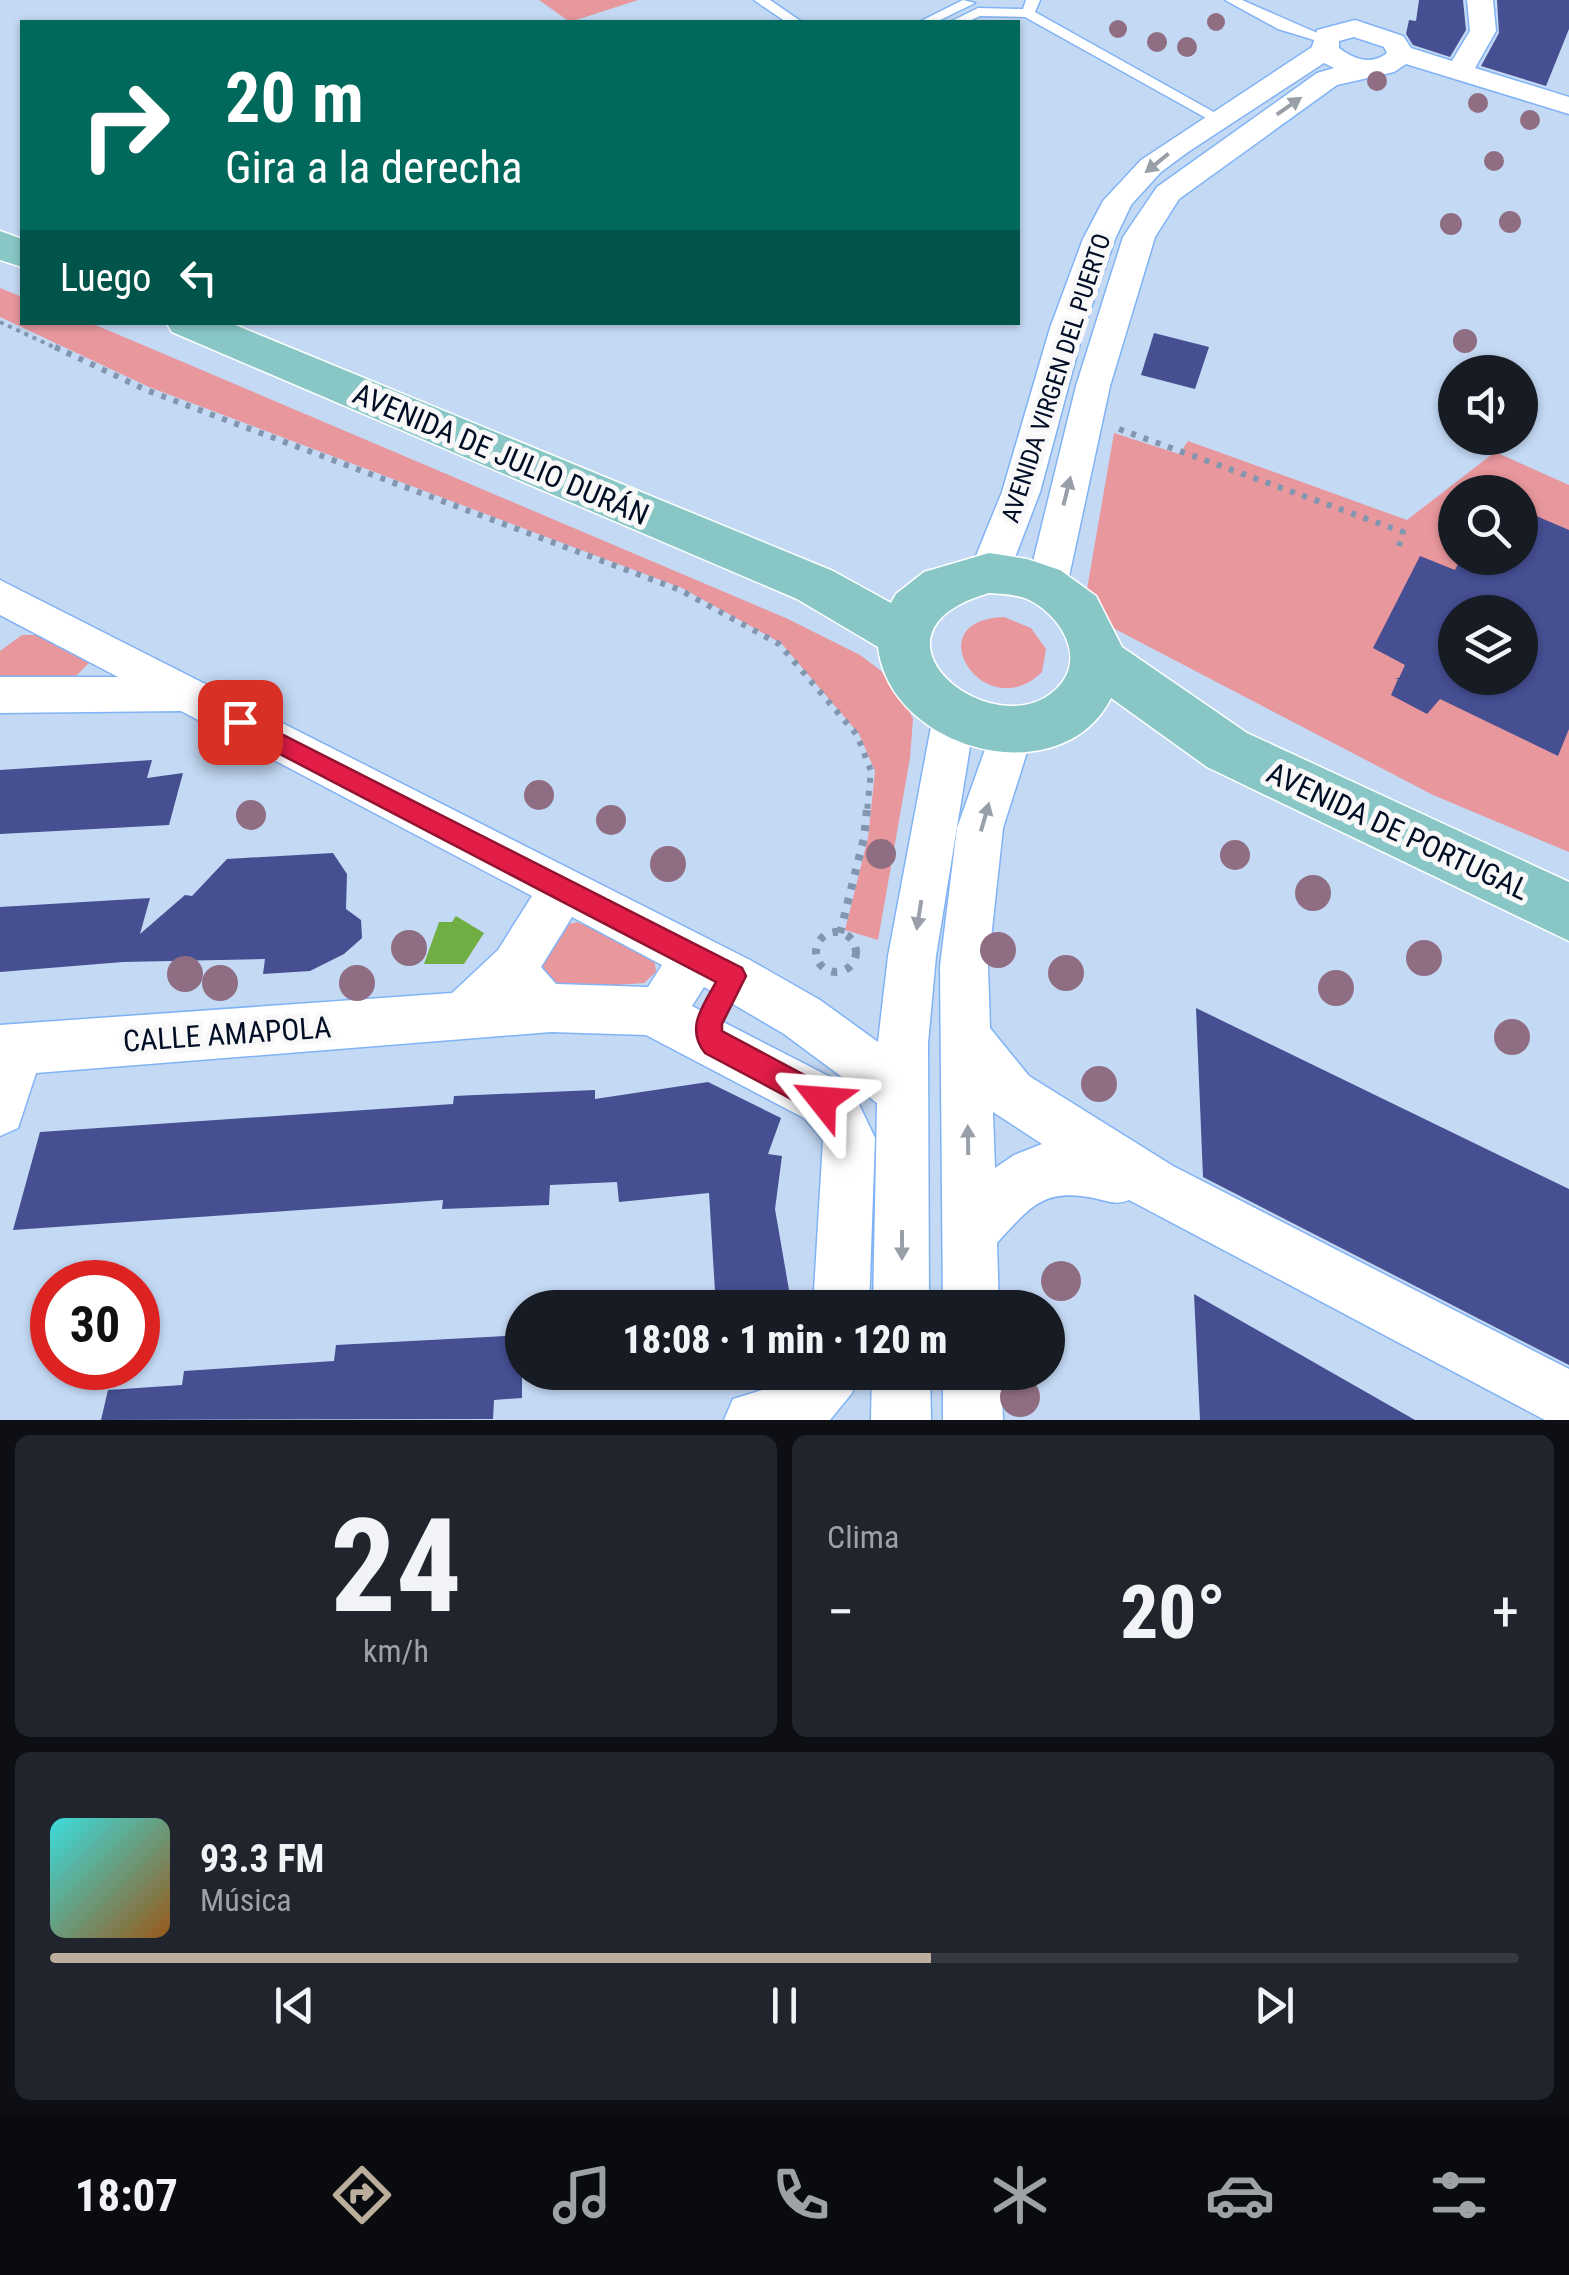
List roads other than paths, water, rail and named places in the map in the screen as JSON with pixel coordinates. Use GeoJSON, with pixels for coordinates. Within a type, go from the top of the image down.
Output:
{"type":"FeatureCollection","features":[{"type":"Feature","properties":{"kind":"main road","name":"AVENIDA DE JULIO DURÁN"},"geometry":{"type":"LineString","coordinates":[[194,325],[815,585],[903,635]]}},
{"type":"Feature","properties":{"kind":"main road"},"geometry":{"type":"LineString","coordinates":[[989,572],[1019,576],[1047,586],[1084,617],[1095,638],[1095,679],[1085,697],[1069,712],[1044,725],[1013,730],[983,726],[954,716],[931,700],[914,680],[904,658],[903,635],[908,617],[935,588],[960,576],[989,572]]}},
{"type":"Feature","properties":{"kind":"main road","name":"AVENIDA DE JULIO DURÁN"},"geometry":{"type":"LineString","coordinates":[[815,585],[935,588]]}},
{"type":"Feature","properties":{"kind":"main road","name":"AVENIDA DE PORTUGAL"},"geometry":{"type":"LineString","coordinates":[[1098,659],[1227,750],[1569,912]]}},
{"type":"Feature","properties":{"kind":"main road","name":"AVENIDA DE PORTUGAL"},"geometry":{"type":"LineString","coordinates":[[1069,712],[1227,750]]}},
{"type":"Feature","properties":{"kind":"street"},"geometry":{"type":"LineString","coordinates":[[1448,71],[1483,31],[1480,0]]}},
{"type":"Feature","properties":{"kind":"street","name":"AVENIDA VIRGEN DEL PUERTO"},"geometry":{"type":"LineString","coordinates":[[989,572],[1022,492],[1067,328],[1118,201],[1151,166],[1324,44],[1348,10]]}},
{"type":"Feature","properties":{"kind":"street"},"geometry":{"type":"LineString","coordinates":[[1348,10],[1387,48],[1448,71],[1564,105],[1569,76]]}},
{"type":"Feature","properties":{"kind":"street"},"geometry":{"type":"LineString","coordinates":[[1324,44],[1343,63],[1387,48]]}},
{"type":"Feature","properties":{"kind":"street","name":"AVENIDA VIRGEN DEL PUERTO"},"geometry":{"type":"LineString","coordinates":[[1047,586],[1086,416],[1139,237],[1168,193],[1327,79],[1387,48]]}},
{"type":"Feature","properties":{"kind":"street"},"geometry":{"type":"LineString","coordinates":[[9,614],[115,658],[903,1067]]}},
{"type":"Feature","properties":{"kind":"street"},"geometry":{"type":"LineString","coordinates":[[80,694],[115,658]]}},
{"type":"Feature","properties":{"kind":"street"},"geometry":{"type":"LineString","coordinates":[[0,695],[184,694]]}},
{"type":"Feature","properties":{"kind":"street"},"geometry":{"type":"LineString","coordinates":[[901,1290],[903,1067],[920,903],[954,716]]}},
{"type":"Feature","properties":{"kind":"street"},"geometry":{"type":"LineString","coordinates":[[971,1290],[964,966],[980,828],[1013,730]]}},
{"type":"Feature","properties":{"kind":"street"},"geometry":{"type":"LineString","coordinates":[[455,1017],[493,992],[515,966],[564,888]]}},
{"type":"Feature","properties":{"kind":"street"},"geometry":{"type":"LineString","coordinates":[[515,966],[532,995],[551,1008]]}},
{"type":"Feature","properties":{"kind":"street"},"geometry":{"type":"LineString","coordinates":[[650,1011],[665,1005],[714,967]]}},
{"type":"Feature","properties":{"kind":"street"},"geometry":{"type":"LineString","coordinates":[[714,967],[708,1022],[709,1036],[715,1044]]}},
{"type":"Feature","properties":{"kind":"street","name":"CALLE AMAPOLA"},"geometry":{"type":"LineString","coordinates":[[9,1049],[551,1008],[650,1011]]}},
{"type":"Feature","properties":{"kind":"street"},"geometry":{"type":"LineString","coordinates":[[650,1011],[822,1100],[838,1116],[849,1138],[842,1290]]}},
{"type":"Feature","properties":{"kind":"street"},"geometry":{"type":"LineString","coordinates":[[966,1036],[1011,1094],[1154,1185],[1569,1401]]}},
{"type":"Feature","properties":{"kind":"street"},"geometry":{"type":"LineString","coordinates":[[0,1110],[9,1049]]}},
{"type":"Feature","properties":{"kind":"street"},"geometry":{"type":"LineString","coordinates":[[970,1233],[1024,1175],[1068,1164],[1154,1185]]}},
{"type":"Feature","properties":{"kind":"street"},"geometry":{"type":"LineString","coordinates":[[900,1420],[901,1390]]}},
{"type":"Feature","properties":{"kind":"street"},"geometry":{"type":"LineString","coordinates":[[972,1390],[973,1420]]}},
{"type":"Feature","properties":{"kind":"lane"},"geometry":{"type":"LineString","coordinates":[[760,0],[793,20]]}},
{"type":"Feature","properties":{"kind":"lane"},"geometry":{"type":"LineString","coordinates":[[930,20],[975,0]]}},
{"type":"Feature","properties":{"kind":"lane"},"geometry":{"type":"LineString","coordinates":[[1232,0],[1324,44]]}},
{"type":"Feature","properties":{"kind":"lane"},"geometry":{"type":"LineString","coordinates":[[961,20],[978,12],[1031,7],[1220,120]]}}]}
